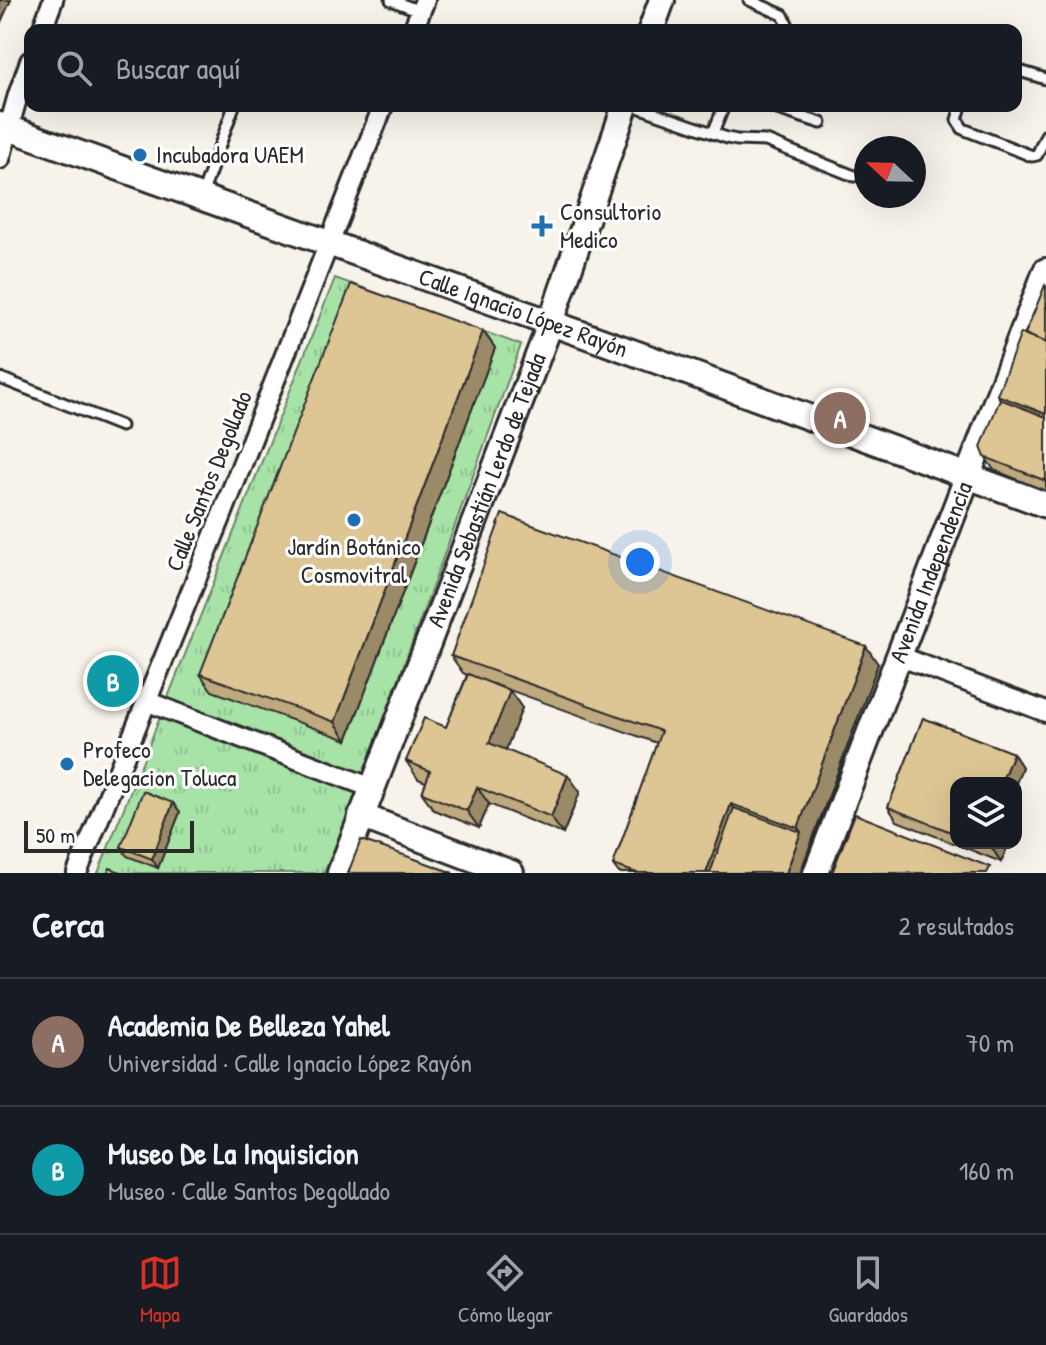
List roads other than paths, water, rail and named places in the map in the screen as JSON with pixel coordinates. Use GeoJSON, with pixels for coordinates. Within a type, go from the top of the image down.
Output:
{"type":"FeatureCollection","features":[{"type":"Feature","properties":{"kind":"main road"},"geometry":{"type":"LineString","coordinates":[[653,24],[662,0]]}},
{"type":"Feature","properties":{"kind":"main road","name":"Avenida Sebastián Lerdo de Tejada"},"geometry":{"type":"LineString","coordinates":[[340,873],[551,322],[623,112]]}},
{"type":"Feature","properties":{"kind":"main road","name":"Calle Ignacio López Rayón"},"geometry":{"type":"LineString","coordinates":[[4,126],[551,322],[1046,505]]}},
{"type":"Feature","properties":{"kind":"main road","name":"Avenida Independencia"},"geometry":{"type":"LineString","coordinates":[[816,873],[1046,271]]}},
{"type":"Feature","properties":{"kind":"main road"},"geometry":{"type":"LineString","coordinates":[[361,816],[511,873]]}},
{"type":"Feature","properties":{"kind":"street"},"geometry":{"type":"LineString","coordinates":[[44,24],[53,0]]}},
{"type":"Feature","properties":{"kind":"street"},"geometry":{"type":"LineString","coordinates":[[0,159],[4,126],[24,76]]}},
{"type":"Feature","properties":{"kind":"street","name":"Calle Santos Degollado"},"geometry":{"type":"LineString","coordinates":[[77,873],[381,112]]}},
{"type":"Feature","properties":{"kind":"street"},"geometry":{"type":"LineString","coordinates":[[899,656],[1046,712]]}},
{"type":"Feature","properties":{"kind":"street"},"geometry":{"type":"LineString","coordinates":[[146,701],[372,788]]}},
{"type":"Feature","properties":{"kind":"lane"},"geometry":{"type":"LineString","coordinates":[[391,0],[422,6]]}},
{"type":"Feature","properties":{"kind":"lane"},"geometry":{"type":"LineString","coordinates":[[749,0],[783,15],[787,24]]}},
{"type":"Feature","properties":{"kind":"lane"},"geometry":{"type":"LineString","coordinates":[[1022,72],[1046,79]]}},
{"type":"Feature","properties":{"kind":"lane"},"geometry":{"type":"LineString","coordinates":[[201,198],[232,112]]}},
{"type":"Feature","properties":{"kind":"lane"},"geometry":{"type":"LineString","coordinates":[[652,112],[737,140],[766,141],[854,176]]}},
{"type":"Feature","properties":{"kind":"lane"},"geometry":{"type":"LineString","coordinates":[[713,133],[722,112]]}},
{"type":"Feature","properties":{"kind":"lane"},"geometry":{"type":"LineString","coordinates":[[787,112],[821,123]]}},
{"type":"Feature","properties":{"kind":"lane"},"geometry":{"type":"LineString","coordinates":[[959,112],[957,120],[963,129],[1032,156],[1037,155],[1046,135]]}},
{"type":"Feature","properties":{"kind":"lane"},"geometry":{"type":"LineString","coordinates":[[0,378],[121,426]]}},
{"type":"Feature","properties":{"kind":"place","name":"Incubadora UAEM"},"geometry":{"type":"Point","coordinates":[140,155]}},
{"type":"Feature","properties":{"kind":"place","name":"Consultorio Medico"},"geometry":{"type":"Point","coordinates":[542,226]}},
{"type":"Feature","properties":{"kind":"place","name":"Academia De Belleza Yahel"},"geometry":{"type":"Point","coordinates":[840,418]}},
{"type":"Feature","properties":{"kind":"place","name":"Jardín Botánico Cosmovitral"},"geometry":{"type":"Point","coordinates":[354,520]}},
{"type":"Feature","properties":{"kind":"place","name":"Museo De La Inquisicion"},"geometry":{"type":"Point","coordinates":[113,681]}},
{"type":"Feature","properties":{"kind":"place","name":"Profeco Delegacion Toluca"},"geometry":{"type":"Point","coordinates":[67,764]}}]}
